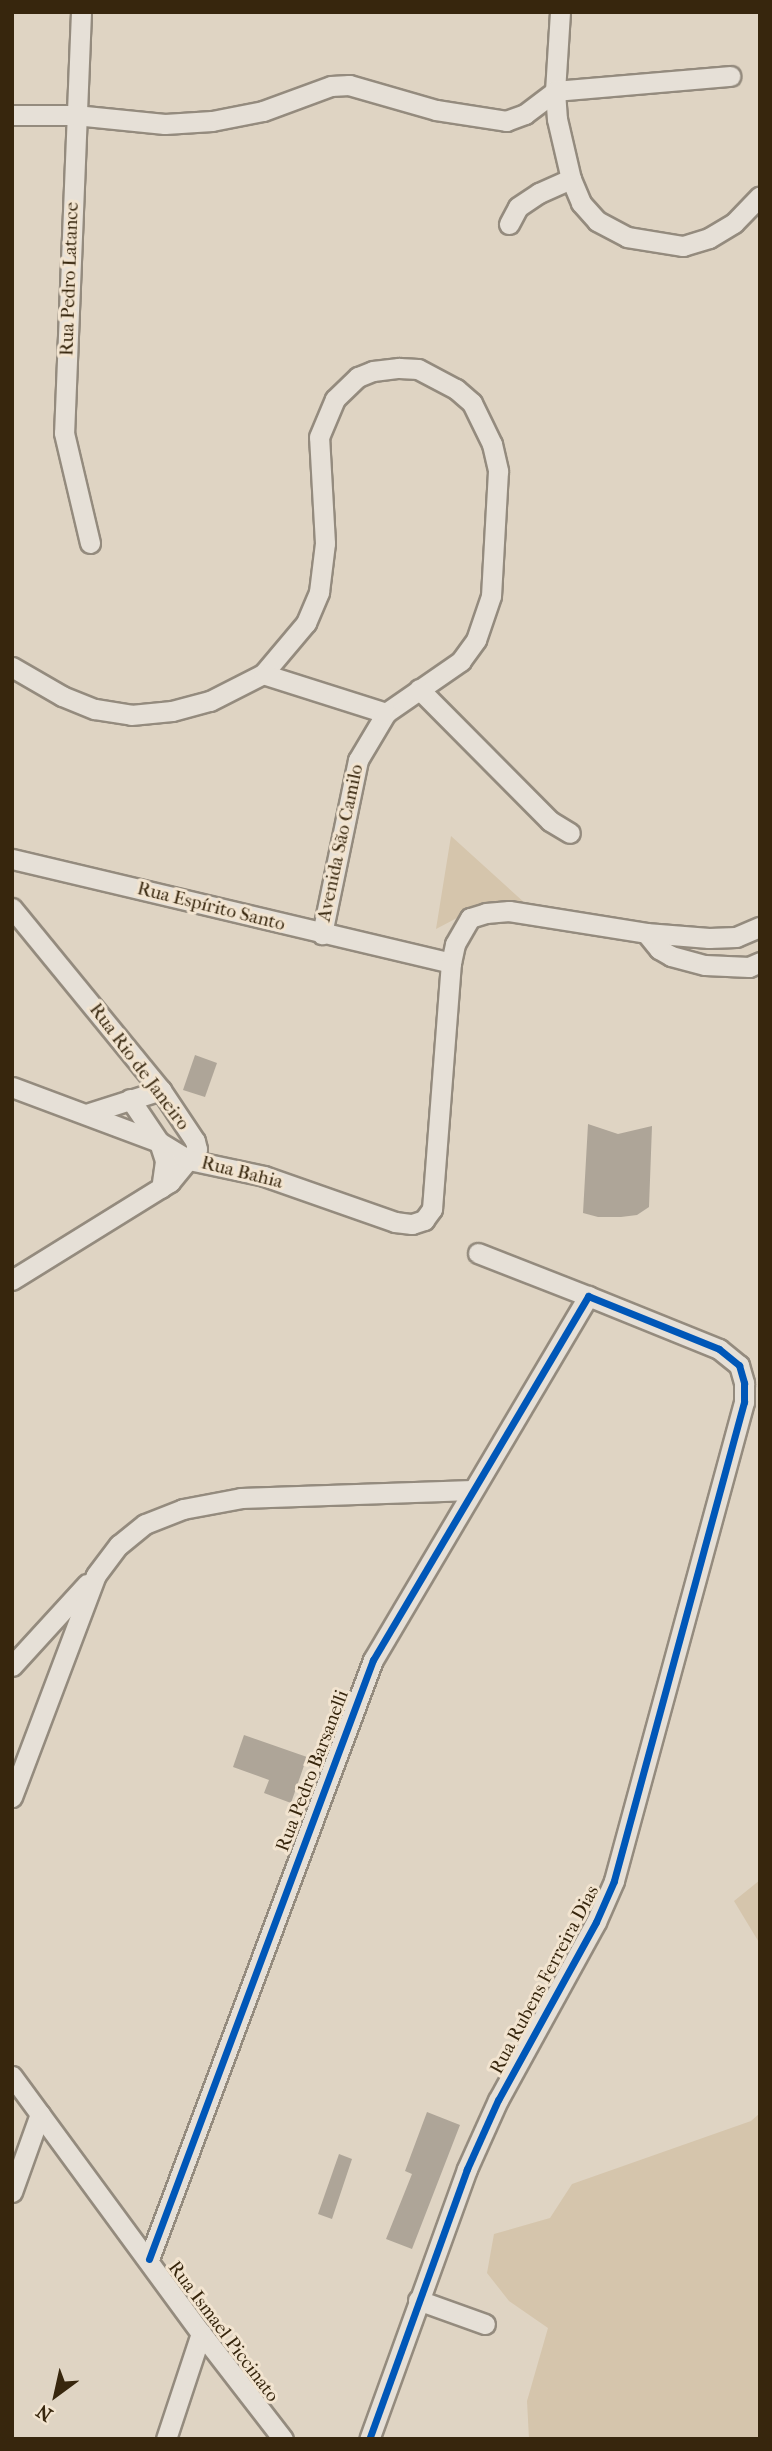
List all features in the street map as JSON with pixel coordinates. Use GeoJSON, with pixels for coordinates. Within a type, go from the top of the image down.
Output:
{"type":"FeatureCollection","features":[{"type":"Feature","properties":{"kind":"street","name":"Rua Pedro Latance"},"geometry":{"type":"LineString","coordinates":[[80,12],[64,433],[90,543]]}},
{"type":"Feature","properties":{"kind":"street"},"geometry":{"type":"LineString","coordinates":[[560,12],[555,91],[557,119],[571,178],[581,203],[597,221],[627,237],[670,246],[709,238],[734,223],[760,196]]}},
{"type":"Feature","properties":{"kind":"street"},"geometry":{"type":"LineString","coordinates":[[12,115],[75,115],[165,124],[212,121],[263,111],[331,86],[349,85],[436,110],[506,121],[525,114],[555,91],[730,76]]}},
{"type":"Feature","properties":{"kind":"street"},"geometry":{"type":"LineString","coordinates":[[509,224],[518,207],[539,192],[571,178]]}},
{"type":"Feature","properties":{"kind":"street","name":"Avenida São Camilo"},"geometry":{"type":"LineString","coordinates":[[12,667],[62,696],[95,709],[131,715],[172,711],[210,701],[263,674],[306,623],[318,592],[325,543],[319,437],[325,416],[345,386],[373,371],[418,369],[437,376],[472,403],[492,444],[498,490],[491,596],[485,620],[476,640],[461,661],[386,713],[358,760],[322,934]]}},
{"type":"Feature","properties":{"kind":"street"},"geometry":{"type":"LineString","coordinates":[[263,674],[386,713]]}},
{"type":"Feature","properties":{"kind":"street"},"geometry":{"type":"LineString","coordinates":[[419,689],[550,821],[570,832]]}},
{"type":"Feature","properties":{"kind":"street","name":"Rua Espírito Santo"},"geometry":{"type":"LineString","coordinates":[[12,859],[451,963]]}},
{"type":"Feature","properties":{"kind":"street","name":"Rua Rio de Janeiro"},"geometry":{"type":"LineString","coordinates":[[12,908],[160,1090],[195,1141],[197,1149],[178,1174],[161,1188],[12,1280]]}},
{"type":"Feature","properties":{"kind":"street"},"geometry":{"type":"LineString","coordinates":[[451,963],[462,928],[470,918],[486,913],[509,911],[646,933],[709,938],[736,937],[760,927]]}},
{"type":"Feature","properties":{"kind":"street"},"geometry":{"type":"LineString","coordinates":[[646,933],[659,949],[671,956],[705,965],[749,968],[760,962]]}},
{"type":"Feature","properties":{"kind":"street","name":"Rua Bahia"},"geometry":{"type":"LineString","coordinates":[[12,1087],[159,1142],[189,1160],[264,1176],[395,1222],[412,1224],[424,1220],[432,1209],[451,963]]}},
{"type":"Feature","properties":{"kind":"street"},"geometry":{"type":"LineString","coordinates":[[86,1114],[160,1090]]}},
{"type":"Feature","properties":{"kind":"street"},"geometry":{"type":"LineString","coordinates":[[130,1100],[159,1142],[164,1161],[161,1188]]}},
{"type":"Feature","properties":{"kind":"street"},"geometry":{"type":"LineString","coordinates":[[478,1253],[587,1296]]}},
{"type":"Feature","properties":{"kind":"street","name":"Rua Pedro Barsanelli"},"geometry":{"type":"LineString","coordinates":[[149,2259],[353,1706],[373,1660],[587,1296]]}},
{"type":"Feature","properties":{"kind":"street","name":"Rua Rubens Ferreira Dias"},"geometry":{"type":"LineString","coordinates":[[369,2439],[467,2169],[498,2100],[596,1922],[614,1881],[744,1402],[744,1383],[739,1365],[719,1349],[587,1296]]}},
{"type":"Feature","properties":{"kind":"street"},"geometry":{"type":"LineString","coordinates":[[12,1666],[96,1575],[119,1545],[145,1524],[183,1508],[241,1498],[472,1490]]}},
{"type":"Feature","properties":{"kind":"street"},"geometry":{"type":"LineString","coordinates":[[12,1797],[96,1575]]}},
{"type":"Feature","properties":{"kind":"street","name":"Rua Ismael Piccinato"},"geometry":{"type":"LineString","coordinates":[[12,2076],[201,2333],[283,2439]]}},
{"type":"Feature","properties":{"kind":"street"},"geometry":{"type":"LineString","coordinates":[[12,2192],[40,2114]]}},
{"type":"Feature","properties":{"kind":"street"},"geometry":{"type":"LineString","coordinates":[[418,2300],[485,2324]]}},
{"type":"Feature","properties":{"kind":"street"},"geometry":{"type":"LineString","coordinates":[[166,2439],[201,2333]]}},
{"type":"Feature","properties":{"kind":"shaded area"},"geometry":{"type":"Polygon","coordinates":[[[451,836],[527,905],[476,908],[436,929],[451,836]]]}},
{"type":"Feature","properties":{"kind":"shaded area"},"geometry":{"type":"Polygon","coordinates":[[[760,1880],[760,1944],[734,1901],[760,1880]]]}},
{"type":"Feature","properties":{"kind":"shaded area"},"geometry":{"type":"Polygon","coordinates":[[[760,2113],[760,2439],[529,2439],[527,2401],[548,2328],[509,2301],[487,2273],[494,2234],[550,2218],[572,2184],[751,2121],[760,2113]]]}},
{"type":"Feature","properties":{"kind":"building"},"geometry":{"type":"Polygon","coordinates":[[[195,1055],[217,1063],[205,1097],[183,1090],[195,1055]]]}},
{"type":"Feature","properties":{"kind":"building"},"geometry":{"type":"Polygon","coordinates":[[[588,1124],[618,1134],[652,1126],[649,1207],[637,1215],[598,1217],[583,1213],[588,1124]]]}},
{"type":"Feature","properties":{"kind":"building"},"geometry":{"type":"Polygon","coordinates":[[[244,1735],[307,1757],[291,1803],[264,1793],[269,1780],[233,1767],[244,1735]]]}},
{"type":"Feature","properties":{"kind":"building"},"geometry":{"type":"Polygon","coordinates":[[[427,2112],[460,2125],[412,2249],[386,2239],[412,2174],[405,2171],[427,2112]]]}},
{"type":"Feature","properties":{"kind":"building"},"geometry":{"type":"Polygon","coordinates":[[[339,2154],[352,2159],[332,2219],[318,2214],[339,2154]]]}},
{"type":"Feature","properties":{"kind":"cycle path"},"geometry":{"type":"LineString","coordinates":[[149,2259],[373,1660],[588,1296],[719,1349],[739,1365],[744,1383],[744,1402],[614,1881],[596,1922],[498,2100],[467,2169],[369,2439]]}}]}
